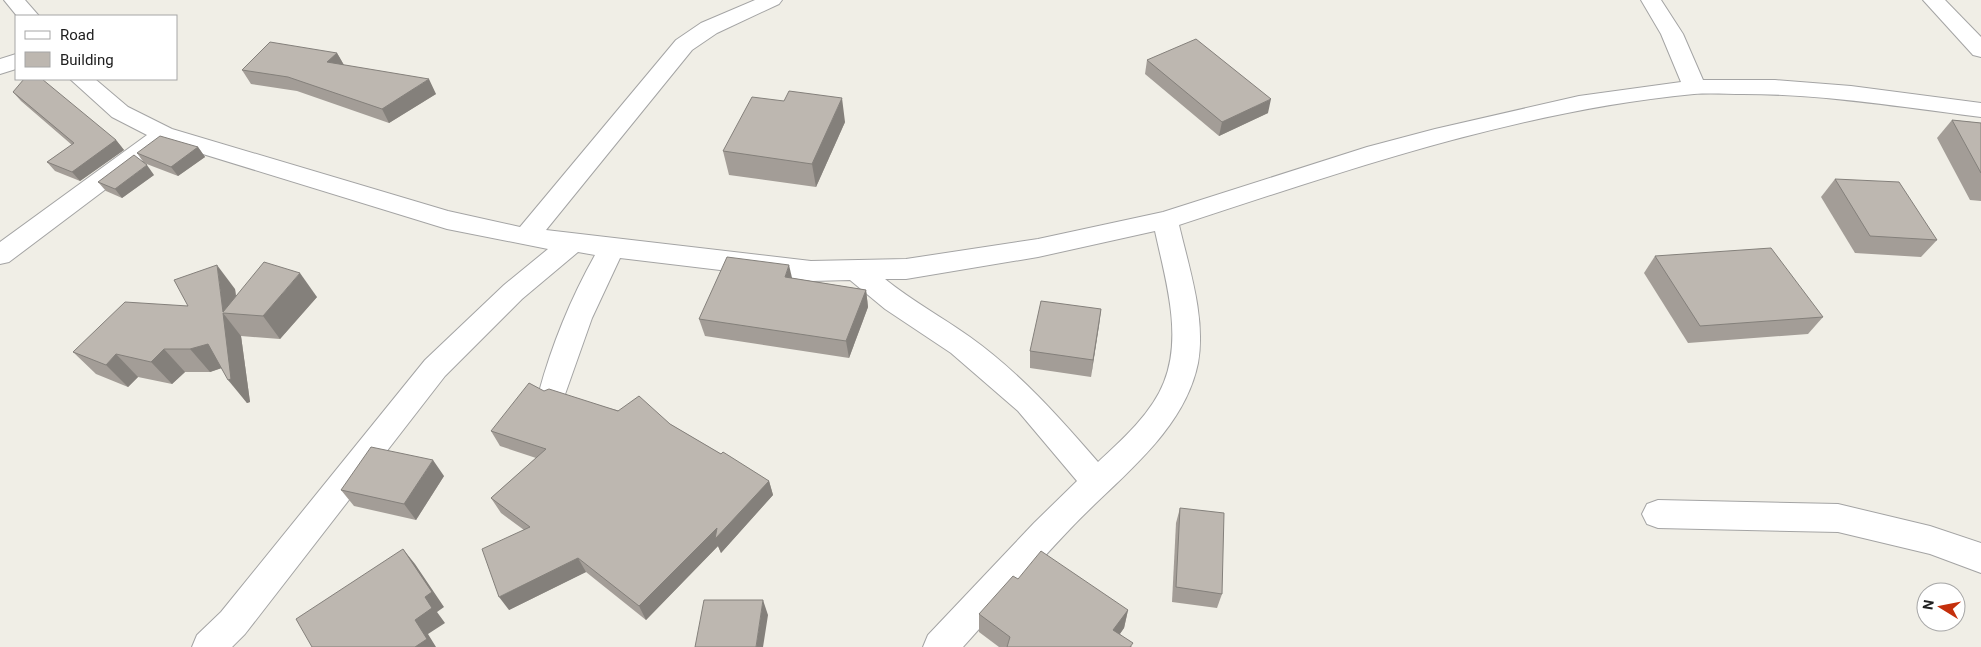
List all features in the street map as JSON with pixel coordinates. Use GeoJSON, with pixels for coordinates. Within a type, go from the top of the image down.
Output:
{"type":"FeatureCollection","features":[{"type":"Feature","properties":{"kind":"street"},"geometry":{"type":"LineString","coordinates":[[14,0],[27,15]]}},
{"type":"Feature","properties":{"kind":"street"},"geometry":{"type":"LineString","coordinates":[[526,237],[684,45],[709,28],[772,0]]}},
{"type":"Feature","properties":{"kind":"street"},"geometry":{"type":"LineString","coordinates":[[1651,0],[1672,34],[1695,87]]}},
{"type":"Feature","properties":{"kind":"street"},"geometry":{"type":"LineString","coordinates":[[1933,0],[1981,50]]}},
{"type":"Feature","properties":{"kind":"street"},"geometry":{"type":"LineString","coordinates":[[0,67],[15,61]]}},
{"type":"Feature","properties":{"kind":"street"},"geometry":{"type":"LineString","coordinates":[[81,80],[120,112],[164,134],[447,220],[526,237],[810,271],[906,269],[1038,248],[1165,220],[1435,137],[1579,103],[1695,87],[1775,87],[1851,93],[1981,110]]}},
{"type":"Feature","properties":{"kind":"street"},"geometry":{"type":"LineString","coordinates":[[0,255],[164,134]]}},
{"type":"Feature","properties":{"kind":"street"},"geometry":{"type":"LineString","coordinates":[[940,647],[1097,482],[1142,438],[1170,398],[1184,364],[1184,303],[1165,220]]}},
{"type":"Feature","properties":{"kind":"street"},"geometry":{"type":"LineString","coordinates":[[209,647],[233,622],[435,368],[513,292],[572,243]]}},
{"type":"Feature","properties":{"kind":"street"},"geometry":{"type":"LineString","coordinates":[[553,392],[566,347],[598,272],[612,248]]}},
{"type":"Feature","properties":{"kind":"street"},"geometry":{"type":"LineString","coordinates":[[856,270],[895,302],[961,345],[1028,403],[1097,482]]}},
{"type":"Feature","properties":{"kind":"street"},"geometry":{"type":"LineString","coordinates":[[1658,514],[1838,518],[1930,540],[1981,558]]}},
{"type":"Feature","properties":{"kind":"building"},"geometry":{"type":"Polygon","coordinates":[[[1196,39],[1271,99],[1222,122],[1147,60],[1196,39]]]}},
{"type":"Feature","properties":{"kind":"building"},"geometry":{"type":"Polygon","coordinates":[[[270,42],[337,53],[327,62],[429,79],[382,109],[288,77],[242,70],[270,42]]]}},
{"type":"Feature","properties":{"kind":"building"},"geometry":{"type":"Polygon","coordinates":[[[23,80],[43,80],[116,140],[72,172],[47,162],[74,143],[13,92],[23,80]]]}},
{"type":"Feature","properties":{"kind":"building"},"geometry":{"type":"Polygon","coordinates":[[[789,91],[842,98],[812,164],[723,151],[752,97],[784,101],[789,91]]]}},
{"type":"Feature","properties":{"kind":"building"},"geometry":{"type":"Polygon","coordinates":[[[1952,120],[1981,123],[1981,173],[1952,120]]]}},
{"type":"Feature","properties":{"kind":"building"},"geometry":{"type":"Polygon","coordinates":[[[160,136],[198,147],[171,167],[137,153],[160,136]]]}},
{"type":"Feature","properties":{"kind":"building"},"geometry":{"type":"Polygon","coordinates":[[[134,155],[147,165],[115,189],[98,182],[134,155]]]}},
{"type":"Feature","properties":{"kind":"building"},"geometry":{"type":"Polygon","coordinates":[[[1835,179],[1899,182],[1937,240],[1870,236],[1835,179]]]}},
{"type":"Feature","properties":{"kind":"building"},"geometry":{"type":"Polygon","coordinates":[[[1771,248],[1823,317],[1700,326],[1655,256],[1771,248]]]}},
{"type":"Feature","properties":{"kind":"building"},"geometry":{"type":"Polygon","coordinates":[[[727,257],[789,265],[785,277],[866,290],[846,341],[699,319],[727,257]]]}},
{"type":"Feature","properties":{"kind":"building"},"geometry":{"type":"Polygon","coordinates":[[[264,262],[300,273],[263,316],[223,313],[231,379],[228,380],[208,344],[190,349],[164,349],[151,362],[116,354],[106,365],[73,352],[125,302],[188,306],[174,280],[217,265],[223,312],[264,262]]]}},
{"type":"Feature","properties":{"kind":"building"},"geometry":{"type":"Polygon","coordinates":[[[1041,301],[1101,309],[1093,360],[1030,351],[1041,301]]]}},
{"type":"Feature","properties":{"kind":"building"},"geometry":{"type":"Polygon","coordinates":[[[529,383],[544,391],[549,389],[618,411],[639,396],[670,424],[721,454],[723,452],[769,481],[715,539],[717,528],[639,606],[578,558],[499,597],[482,549],[530,527],[491,498],[546,449],[491,431],[529,383]]]}},
{"type":"Feature","properties":{"kind":"building"},"geometry":{"type":"Polygon","coordinates":[[[371,447],[433,460],[404,504],[341,490],[371,447]]]}},
{"type":"Feature","properties":{"kind":"building"},"geometry":{"type":"Polygon","coordinates":[[[1180,508],[1224,513],[1222,594],[1176,587],[1180,508]]]}},
{"type":"Feature","properties":{"kind":"building"},"geometry":{"type":"Polygon","coordinates":[[[403,549],[432,592],[425,597],[432,608],[415,620],[427,639],[415,647],[312,647],[296,619],[403,549]]]}},
{"type":"Feature","properties":{"kind":"building"},"geometry":{"type":"Polygon","coordinates":[[[1041,551],[1128,610],[1113,630],[1133,643],[1130,647],[1007,647],[1010,637],[979,614],[1013,576],[1018,579],[1041,551]]]}},
{"type":"Feature","properties":{"kind":"building"},"geometry":{"type":"Polygon","coordinates":[[[704,600],[763,600],[756,647],[695,647],[704,600]]]}}]}
